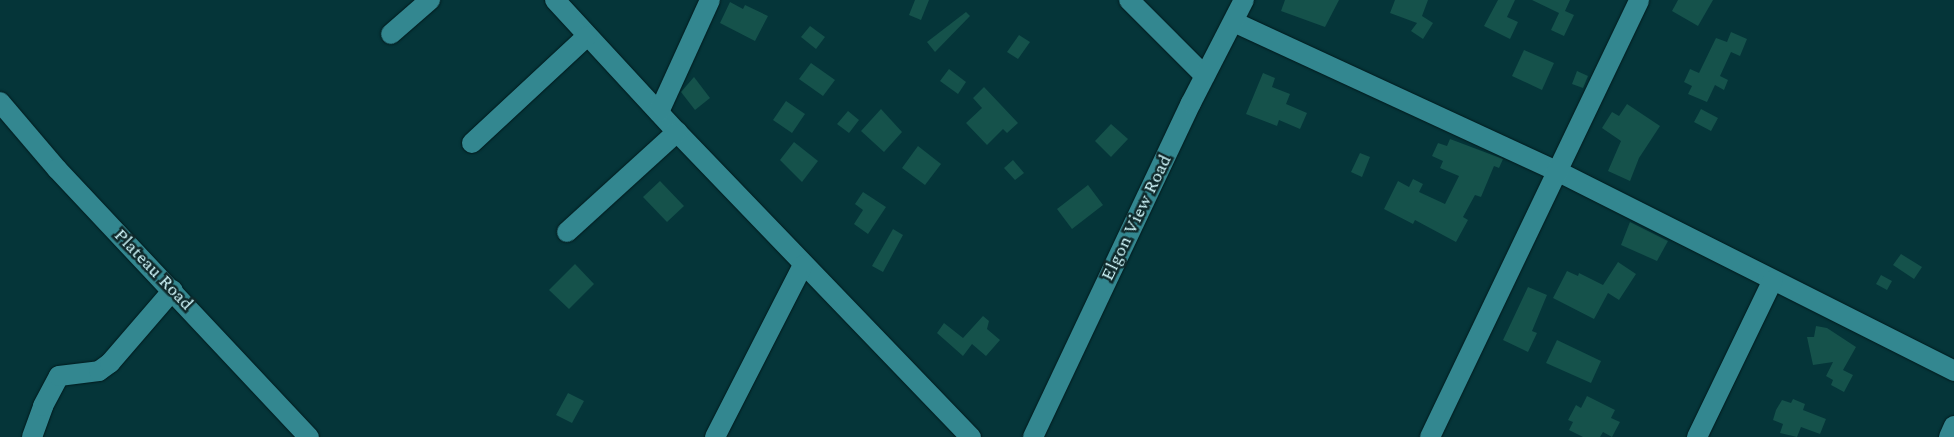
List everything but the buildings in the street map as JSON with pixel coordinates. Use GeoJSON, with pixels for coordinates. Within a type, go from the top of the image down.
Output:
{"type":"FeatureCollection","features":[{"type":"Feature","properties":{"kind":"street"},"geometry":{"type":"LineString","coordinates":[[391,34],[430,0]]}},
{"type":"Feature","properties":{"kind":"street"},"geometry":{"type":"LineString","coordinates":[[556,0],[677,132],[971,437]]}},
{"type":"Feature","properties":{"kind":"street"},"geometry":{"type":"LineString","coordinates":[[659,112],[710,0]]}},
{"type":"Feature","properties":{"kind":"street"},"geometry":{"type":"LineString","coordinates":[[1129,0],[1205,76]]}},
{"type":"Feature","properties":{"kind":"street","name":"Elgon View Road"},"geometry":{"type":"LineString","coordinates":[[1033,437],[1205,76],[1244,0]]}},
{"type":"Feature","properties":{"kind":"street"},"geometry":{"type":"LineString","coordinates":[[1430,437],[1639,0]]}},
{"type":"Feature","properties":{"kind":"street"},"geometry":{"type":"LineString","coordinates":[[1234,22],[1557,171],[1954,371]]}},
{"type":"Feature","properties":{"kind":"street"},"geometry":{"type":"LineString","coordinates":[[472,143],[587,36]]}},
{"type":"Feature","properties":{"kind":"street","name":"Plateau Road"},"geometry":{"type":"LineString","coordinates":[[0,102],[57,169],[173,290],[309,437]]}},
{"type":"Feature","properties":{"kind":"street"},"geometry":{"type":"LineString","coordinates":[[567,232],[677,132]]}},
{"type":"Feature","properties":{"kind":"street"},"geometry":{"type":"LineString","coordinates":[[715,437],[804,265]]}},
{"type":"Feature","properties":{"kind":"street"},"geometry":{"type":"LineString","coordinates":[[1696,437],[1773,280]]}},
{"type":"Feature","properties":{"kind":"street"},"geometry":{"type":"LineString","coordinates":[[32,437],[43,406],[59,376],[99,371],[110,363],[173,290]]}},
{"type":"Feature","properties":{"kind":"street"},"geometry":{"type":"LineString","coordinates":[[1949,437],[1954,426]]}}]}
